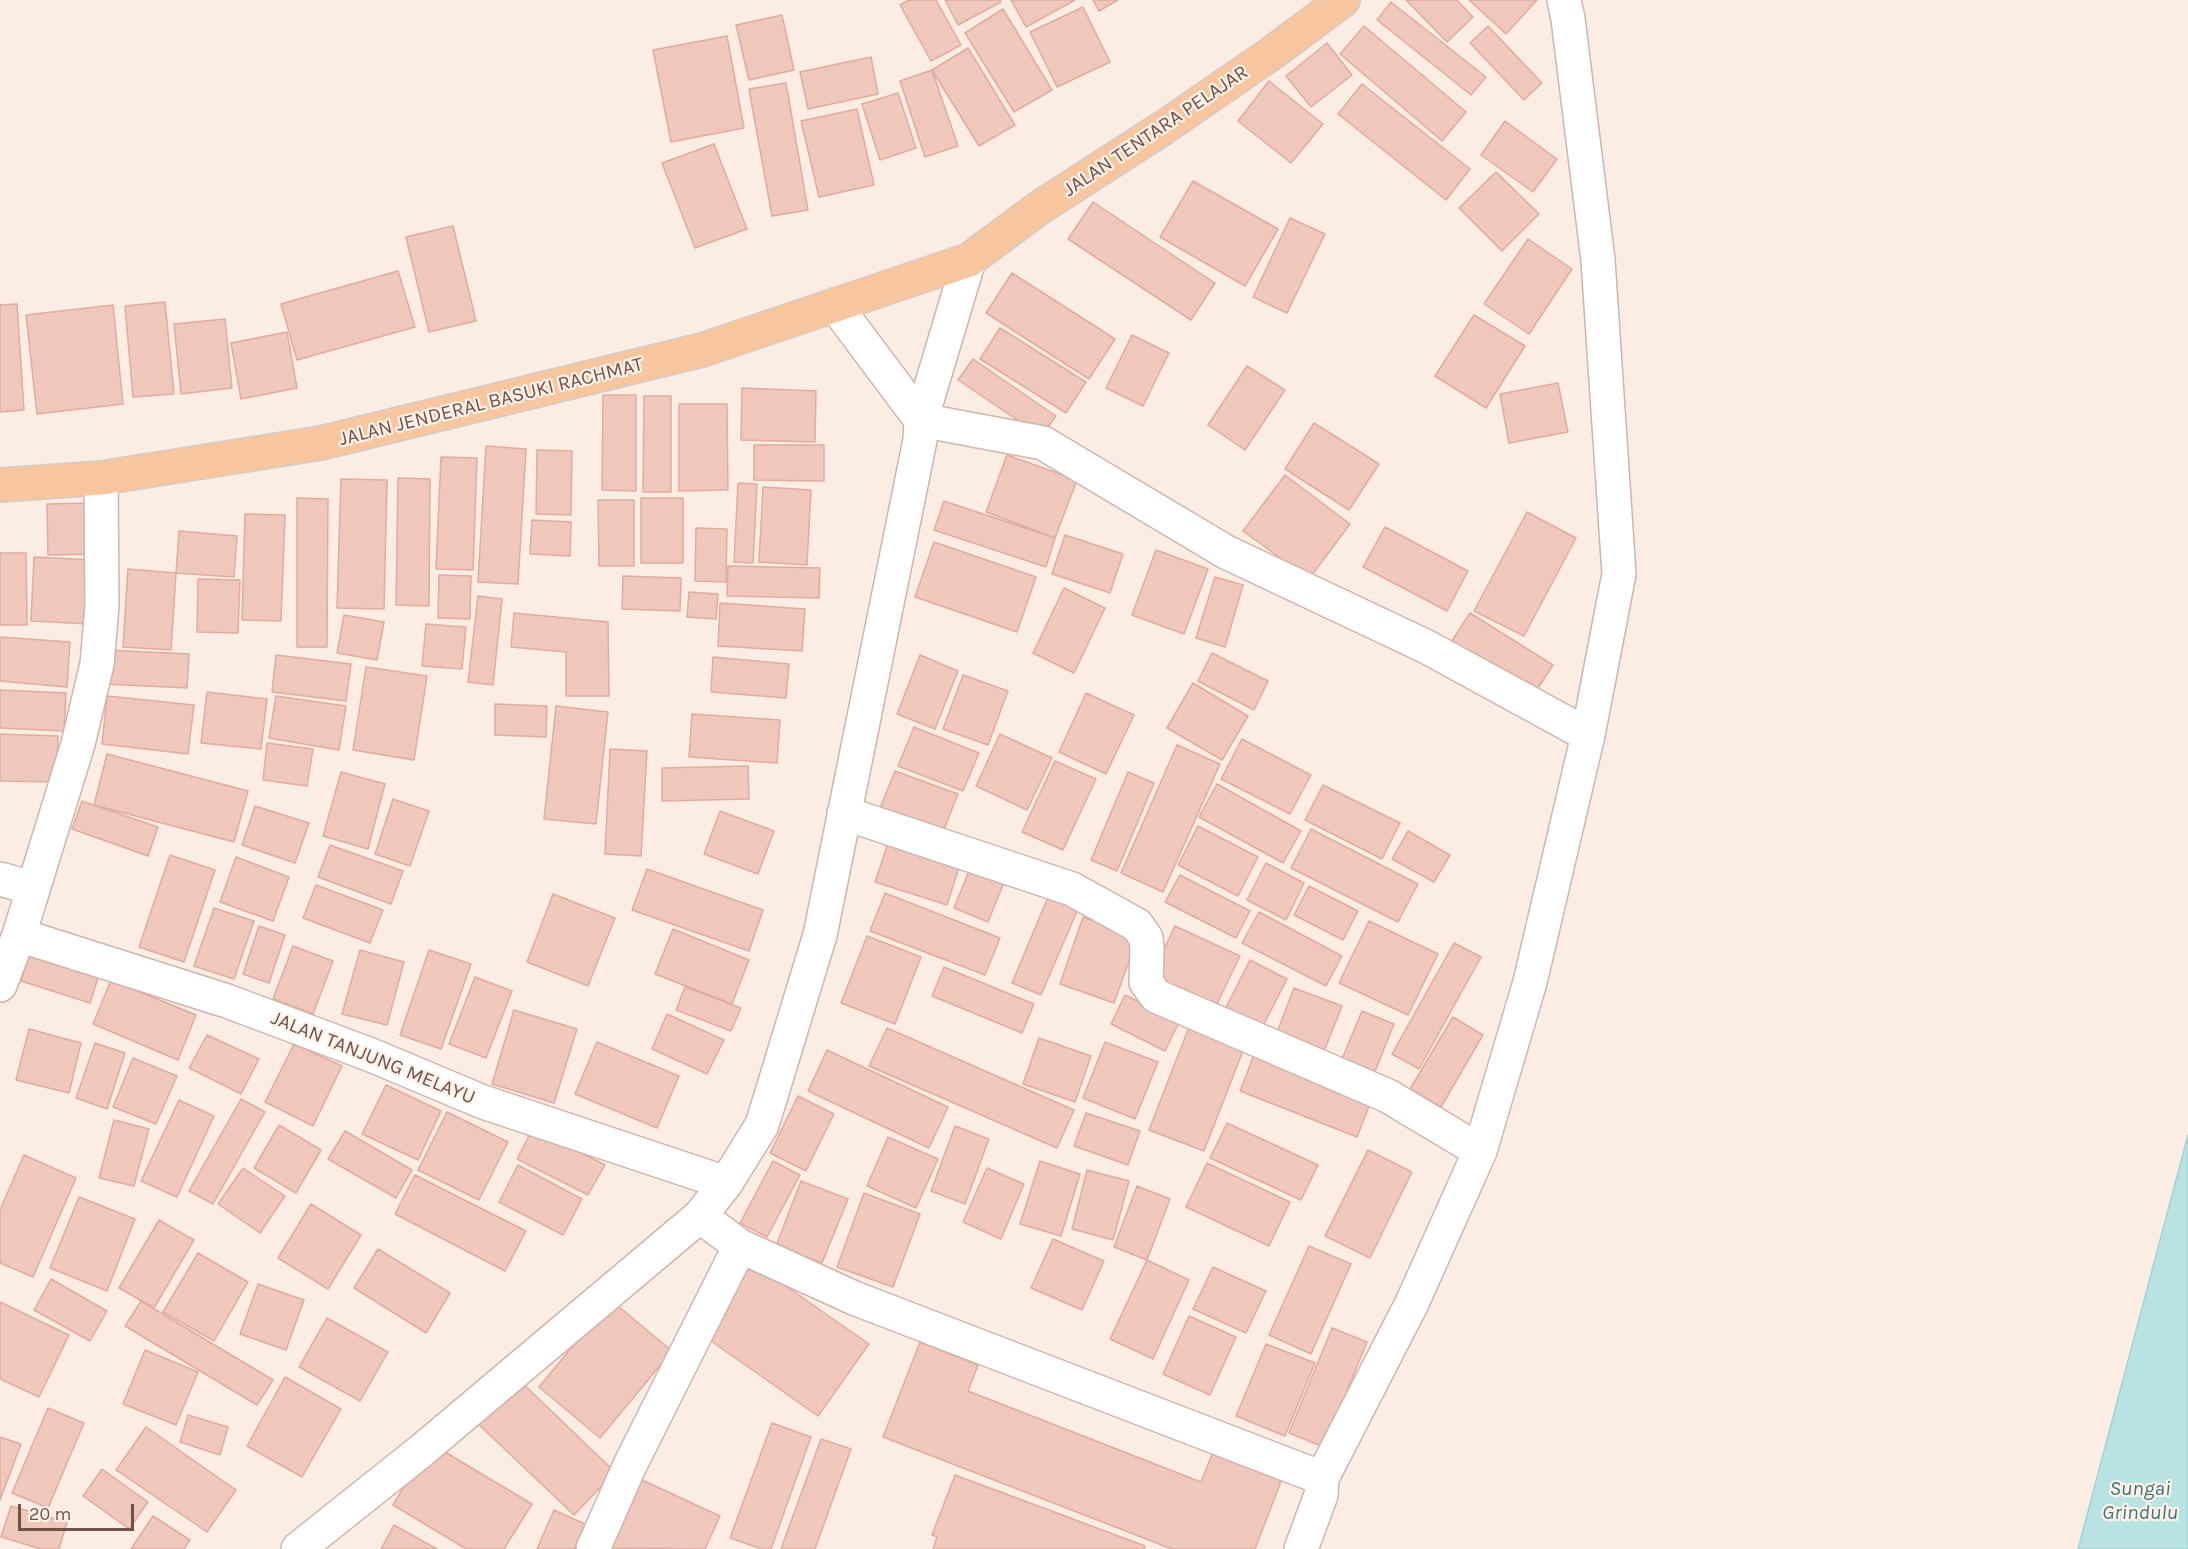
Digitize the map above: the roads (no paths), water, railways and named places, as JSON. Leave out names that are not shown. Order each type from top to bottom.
[{"type":"main road","name":"JALAN TENTARA PELAJAR","points":[[969,260],[1039,208],[1263,60],[1343,0]]},
{"type":"main road","name":"JALAN JENDERAL BASUKI RACHMAT","points":[[0,485],[100,478],[321,443],[702,350],[969,260]]},
{"type":"street","points":[[1301,1549],[1321,1495],[1322,1478],[1412,1303],[1480,1150],[1530,982],[1588,735],[1619,574],[1598,260],[1564,0]]},
{"type":"street","points":[[298,1549],[420,1451],[700,1216],[726,1183],[762,1125],[820,934],[920,440],[921,420],[969,260]]},
{"type":"street","points":[[835,305],[921,420],[1043,443],[1226,552],[1427,647],[1588,735]]},
{"type":"street","points":[[0,982],[19,934],[78,744],[97,664],[102,606],[100,478]]},
{"type":"street","points":[[844,813],[1072,889],[1137,925],[1146,938],[1148,949],[1146,982],[1156,996],[1388,1096],[1480,1150]]},
{"type":"street","points":[[0,879],[33,888]]},
{"type":"street","name":"JALAN TANJUNG MELAYU","points":[[19,934],[227,1001],[371,1055],[483,1102],[726,1183]]},
{"type":"street","points":[[700,1216],[740,1246],[854,1298],[1322,1478]]},
{"type":"street","points":[[593,1549],[630,1465],[740,1246]]},
{"type":"water","name":"Sungai Grindulu","points":[[2188,1135],[2188,1549],[2078,1549]]}]
